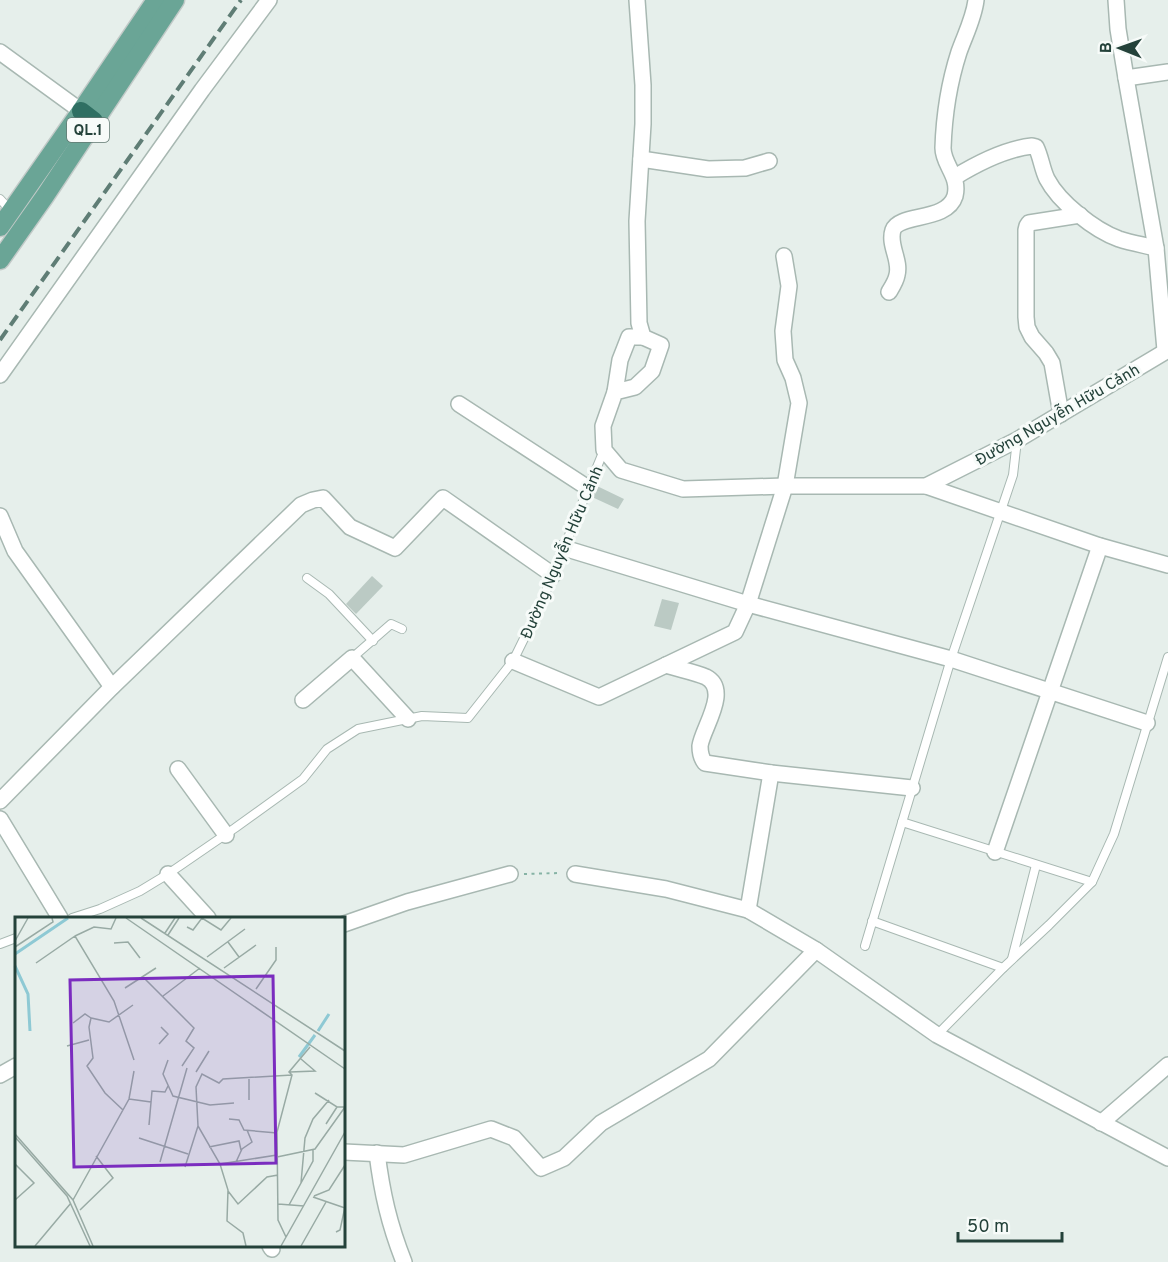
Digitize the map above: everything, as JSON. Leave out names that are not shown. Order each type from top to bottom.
[{"type":"main road","name":"QL.1","points":[[0,260],[156,0]]},
{"type":"main road","name":"QL.1","points":[[0,227],[5,205],[88,116],[175,0]]},
{"type":"street","points":[[0,375],[202,90],[269,0]]},
{"type":"street","points":[[637,0],[643,85],[638,221],[639,323],[643,337]]},
{"type":"street","points":[[889,292],[897,275],[898,266],[892,242],[893,230],[908,220],[935,213],[951,204],[955,196],[955,177],[943,154],[949,89],[976,0]]},
{"type":"street","points":[[1116,0],[1118,29],[1156,248],[1167,350]]},
{"type":"street","points":[[0,52],[88,116]]},
{"type":"street","points":[[1126,78],[1168,72]]},
{"type":"street","points":[[955,177],[1003,153],[1036,147],[1047,178],[1058,196],[1080,215],[1119,239],[1156,248]]},
{"type":"street","points":[[640,159],[708,169],[745,168],[769,161]]},
{"type":"street","points":[[1061,414],[1052,363],[1027,327],[1026,230],[1027,226],[1033,222],[1080,215]]},
{"type":"street","points":[[513,661],[599,697],[735,632],[748,604],[784,486],[799,403],[793,378],[785,360],[783,331],[789,286],[784,256]]},
{"type":"street","points":[[604,450],[603,426],[615,392],[620,360],[630,338],[643,337],[662,345],[652,371],[635,387],[615,392]]},
{"type":"street","name":"Đường Nguyễn Hữu Cảnh","points":[[604,450],[621,470],[683,489],[926,486],[1017,440],[1167,350]]},
{"type":"street","points":[[459,404],[588,488]]},
{"type":"street","points":[[926,486],[1101,546],[1168,565]]},
{"type":"street","points":[[0,801],[112,687],[301,505],[313,500],[323,498],[350,527],[395,548],[443,498],[553,575]]},
{"type":"street","points":[[0,516],[15,551],[112,687]]},
{"type":"street","points":[[995,852],[1101,546]]},
{"type":"street","points":[[564,548],[748,604],[951,659],[1147,723]]},
{"type":"street","points":[[303,700],[352,658],[408,719]]},
{"type":"street","points":[[666,666],[708,678],[714,685],[716,700],[700,744],[701,757],[705,763],[771,773],[912,788]]},
{"type":"street","points":[[178,769],[226,835]]},
{"type":"street","points":[[748,910],[771,773]]},
{"type":"street","points":[[0,819],[59,917]]},
{"type":"street","points":[[168,874],[207,917]]},
{"type":"street","points":[[345,924],[407,902],[510,874]]},
{"type":"street","points":[[575,874],[666,890],[748,910],[816,950],[937,1035],[1168,1158]]},
{"type":"street","points":[[345,1152],[404,1155],[491,1129],[514,1138],[541,1168],[564,1158],[602,1123],[709,1059],[816,950]]},
{"type":"street","points":[[1101,1123],[1168,1065]]},
{"type":"street","points":[[0,1075],[15,1066]]},
{"type":"street","points":[[377,1153],[385,1207],[404,1262]]},
{"type":"lane","points":[[865,946],[951,659],[1001,512],[1012,475],[1017,440]]},
{"type":"lane","name":"Đường Nguyễn Hữu Cảnh","points":[[75,917],[100,909],[168,874],[303,779],[327,749],[358,729],[422,716],[468,718],[513,661],[540,606],[604,450]]},
{"type":"lane","points":[[307,578],[329,594],[373,641]]},
{"type":"lane","points":[[352,658],[392,624],[402,629]]},
{"type":"lane","points":[[937,1035],[1092,882],[1114,834],[1168,657]]},
{"type":"lane","points":[[902,822],[1092,882]]},
{"type":"lane","points":[[1012,959],[1036,865]]},
{"type":"lane","points":[[872,921],[1003,968]]},
{"type":"lane","points":[[0,944],[15,938]]},
{"type":"path","points":[[510,874],[544,872],[575,874]]},
{"type":"building","points":[[597,486],[624,499],[618,509],[592,497],[596,493]]},
{"type":"building","points":[[372,576],[383,586],[356,614],[346,604]]},
{"type":"building","points":[[662,599],[679,603],[671,630],[654,626]]},
{"type":"railway","points":[[0,340],[241,0]]}]
